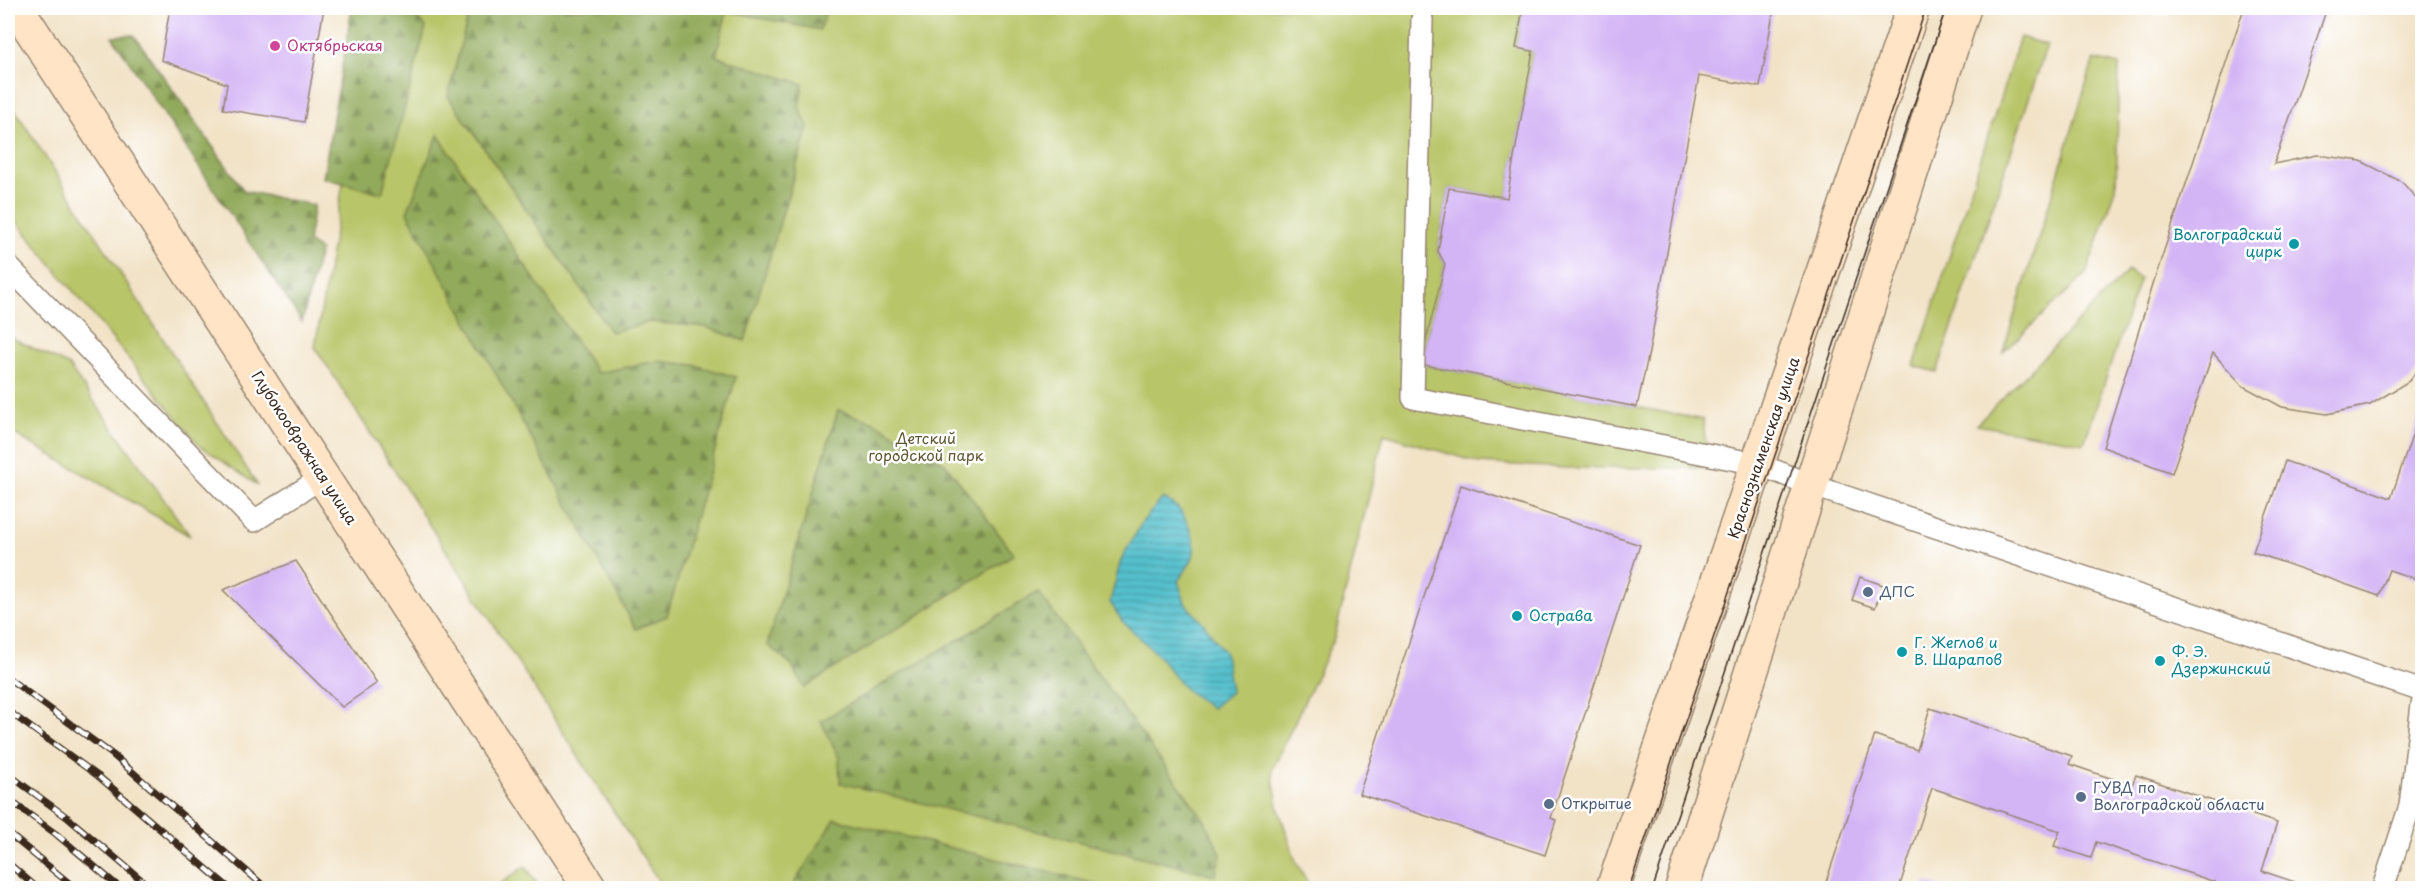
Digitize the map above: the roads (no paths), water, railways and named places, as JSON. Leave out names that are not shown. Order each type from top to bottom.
[{"type":"main road","name":"Глубокоовражная улица","points":[[17,8],[590,888]]},
{"type":"main road","name":"Краснознаменская улица","points":[[1613,888],[1914,8]]},
{"type":"main road","points":[[1682,888],[1964,8]]},
{"type":"lane","points":[[1422,19],[1413,398],[1758,464],[1811,485],[2422,691]]},
{"type":"lane","points":[[8,266],[254,521],[323,477]]},
{"type":"lane","points":[[2383,888],[2410,806],[2422,704]]},
{"type":"water","points":[[1163,498],[1180,510],[1193,537],[1193,557],[1178,581],[1186,605],[1203,623],[1225,653],[1231,692],[1212,708],[1185,689],[1157,654],[1123,622],[1110,602],[1121,560],[1143,521]]},
{"type":"tram line","points":[[1629,888],[1926,8]]},
{"type":"tram line","points":[[1653,888],[1946,8]]},
{"type":"railway","points":[[8,678],[113,755],[266,888]]},
{"type":"railway","points":[[8,711],[98,776],[229,888]]},
{"type":"railway","points":[[8,774],[68,818],[151,888]]},
{"type":"railway","points":[[8,799],[56,834],[120,888]]},
{"type":"railway","points":[[8,833],[75,888]]},
{"type":"railway","points":[[8,863],[37,888]]},
{"type":"place","name":"Октябрьская","points":[[275,46]]},
{"type":"place","name":"Волгоградский цирк","points":[[2294,244]]},
{"type":"place","name":"ДПС","points":[[1868,592]]},
{"type":"place","name":"Острава","points":[[1517,616]]},
{"type":"place","name":"Г. Жеглов и В. Шарапов","points":[[1902,652]]},
{"type":"place","name":"Ф. Э. Дзержинский","points":[[2160,661]]},
{"type":"place","name":"ГУВД по Волгоградской области","points":[[2081,797]]},
{"type":"place","name":"Открытие","points":[[1549,804]]},
{"type":"park label","name":"Детский городской парк","points":[[926,448]]}]
